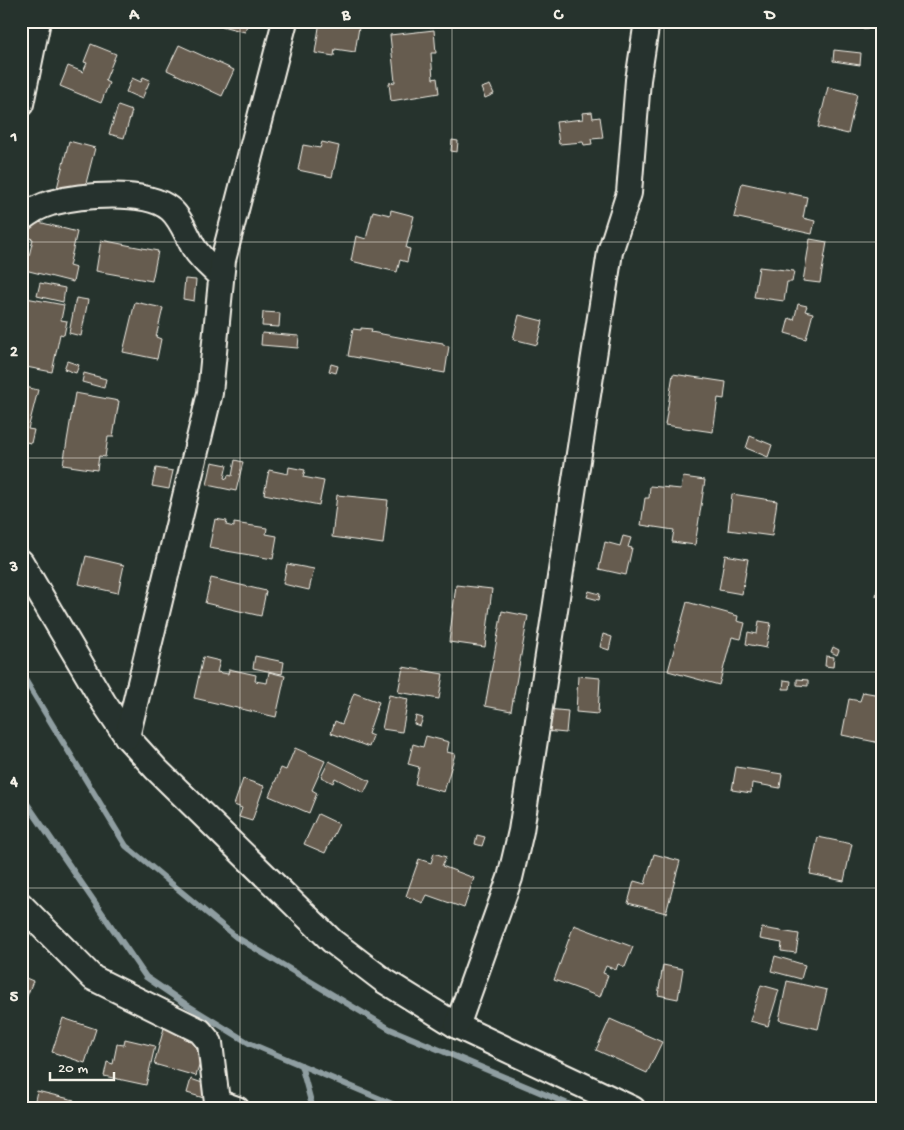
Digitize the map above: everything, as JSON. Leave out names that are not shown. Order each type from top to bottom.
[{"type":"street","points":[[21,104],[38,21]]},
{"type":"street","points":[[127,737],[210,394],[218,326],[220,276],[252,142],[285,21]]},
{"type":"street","points":[[457,1026],[510,878],[521,831],[610,252],[629,193],[638,80],[647,21]]},
{"type":"street","points":[[21,219],[33,210],[51,203],[75,199],[106,196],[157,202],[172,211],[195,250],[220,276]]},
{"type":"street","points":[[21,562],[104,703],[127,737],[156,769],[332,941],[383,980],[457,1026],[633,1109]]},
{"type":"street","points":[[21,904],[93,978],[200,1031],[210,1043],[217,1102],[236,1109]]},
{"type":"building","points":[[219,21],[248,21],[245,32],[218,25]]},
{"type":"building","points":[[320,21],[360,21],[355,52],[335,49],[334,56],[315,53]]},
{"type":"building","points":[[838,21],[869,21],[868,29],[838,26]]},
{"type":"building","points":[[434,30],[436,53],[431,53],[433,79],[437,78],[439,93],[391,101],[389,83],[395,82],[390,35]]},
{"type":"building","points":[[91,44],[116,54],[105,81],[109,83],[101,103],[60,86],[68,66],[83,72],[87,63],[84,62]]},
{"type":"building","points":[[179,45],[234,70],[222,96],[167,70]]},
{"type":"building","points":[[834,50],[861,53],[860,65],[833,61]]},
{"type":"building","points":[[143,77],[150,80],[142,99],[126,92],[132,78],[141,82]]},
{"type":"building","points":[[490,85],[494,94],[485,98],[481,88]]},
{"type":"building","points":[[828,87],[857,94],[848,134],[818,127]]},
{"type":"building","points":[[118,106],[132,111],[124,138],[109,134]]},
{"type":"building","points":[[592,112],[593,118],[600,117],[603,138],[591,139],[592,144],[584,145],[583,142],[559,144],[556,122],[583,119],[582,113]]},
{"type":"building","points":[[452,140],[458,141],[457,152],[451,151]]},
{"type":"building","points":[[69,141],[95,148],[83,195],[57,188]]},
{"type":"building","points":[[322,142],[339,146],[332,177],[298,170],[303,145],[320,148]]},
{"type":"building","points":[[742,183],[807,197],[803,218],[815,221],[812,234],[734,217]]},
{"type":"building","points":[[391,210],[414,216],[406,248],[410,249],[407,262],[400,260],[397,272],[351,261],[356,236],[366,239],[373,211],[390,215]]},
{"type":"building","points":[[31,220],[77,232],[69,266],[76,268],[73,282],[21,269],[23,254],[29,256],[33,239],[26,237]]},
{"type":"building","points":[[810,239],[827,242],[820,283],[803,281]]},
{"type":"building","points":[[101,240],[158,251],[152,281],[96,271]]},
{"type":"building","points":[[759,267],[794,271],[792,282],[787,282],[784,301],[754,297]]},
{"type":"building","points":[[185,279],[196,280],[194,301],[183,299]]},
{"type":"building","points":[[40,283],[65,288],[63,302],[37,296]]},
{"type":"building","points":[[26,298],[64,305],[61,320],[67,321],[64,335],[60,334],[52,372],[21,366],[21,312]]},
{"type":"building","points":[[76,298],[88,300],[81,336],[69,333]]},
{"type":"building","points":[[135,302],[163,308],[156,337],[161,339],[157,359],[123,352]]},
{"type":"building","points":[[798,304],[807,306],[805,311],[813,313],[806,339],[785,333],[789,318],[794,320]]},
{"type":"building","points":[[263,312],[280,313],[279,327],[262,326]]},
{"type":"building","points":[[519,315],[543,321],[537,345],[513,339]]},
{"type":"building","points":[[361,328],[372,329],[371,332],[431,343],[431,341],[443,343],[443,345],[449,346],[445,373],[348,356],[353,329],[361,330]]},
{"type":"building","points":[[262,333],[299,336],[298,348],[261,345]]},
{"type":"building","points":[[67,361],[79,365],[76,373],[64,369]]},
{"type":"building","points":[[331,364],[338,366],[336,373],[329,371]]},
{"type":"building","points":[[84,373],[106,379],[104,388],[82,382]]},
{"type":"building","points":[[673,374],[726,382],[724,399],[718,398],[713,432],[665,425]]},
{"type":"building","points":[[21,386],[38,390],[28,429],[34,430],[31,443],[21,441]]},
{"type":"building","points":[[75,393],[119,401],[113,437],[108,437],[105,457],[99,456],[97,470],[63,465]]},
{"type":"building","points":[[750,436],[772,445],[768,457],[746,448]]},
{"type":"building","points":[[235,460],[243,462],[236,491],[207,485],[212,462],[227,465],[224,478],[227,479],[228,475],[232,476]]},
{"type":"building","points":[[289,467],[305,470],[303,477],[324,481],[319,505],[264,494],[269,470],[288,474]]},
{"type":"building","points":[[156,468],[173,471],[169,489],[152,486]]},
{"type":"building","points":[[683,477],[705,480],[695,545],[672,542],[674,530],[641,525],[645,498],[649,498],[650,486],[681,489]]},
{"type":"building","points":[[732,494],[777,501],[772,536],[728,530]]},
{"type":"building","points":[[337,495],[388,500],[383,544],[332,537]]},
{"type":"building","points":[[215,519],[227,521],[226,525],[234,527],[234,523],[267,528],[266,534],[277,536],[273,559],[209,548]]},
{"type":"building","points":[[623,536],[631,538],[628,547],[632,548],[626,575],[599,569],[605,542],[620,546]]},
{"type":"building","points":[[725,555],[748,559],[742,594],[719,590]]},
{"type":"building","points":[[86,556],[124,565],[118,593],[79,584]]},
{"type":"building","points":[[883,559],[883,598],[876,596]]},
{"type":"building","points":[[287,564],[314,569],[309,590],[283,584]]},
{"type":"building","points":[[211,578],[266,591],[261,616],[205,603]]},
{"type":"building","points":[[456,585],[492,589],[485,647],[449,642]]},
{"type":"building","points":[[589,591],[600,594],[599,600],[587,597]]},
{"type":"building","points":[[687,602],[738,616],[737,621],[745,623],[741,639],[732,637],[719,685],[668,671]]},
{"type":"building","points":[[502,611],[528,616],[511,711],[485,706]]},
{"type":"building","points":[[759,621],[771,623],[766,648],[746,644],[748,632],[757,634]]},
{"type":"building","points":[[603,634],[612,637],[609,650],[600,647]]},
{"type":"building","points":[[833,647],[839,650],[837,655],[831,652]]},
{"type":"building","points":[[255,656],[284,662],[282,674],[253,668]]},
{"type":"building","points":[[826,656],[834,657],[833,667],[825,666]]},
{"type":"building","points":[[203,657],[220,661],[217,672],[228,674],[229,669],[256,675],[255,681],[267,683],[269,672],[285,676],[276,717],[194,698]]},
{"type":"building","points":[[403,667],[443,674],[439,699],[398,692]]},
{"type":"building","points":[[578,676],[600,678],[598,714],[576,712]]},
{"type":"building","points":[[797,679],[808,680],[808,686],[797,685]]},
{"type":"building","points":[[784,680],[791,681],[790,689],[783,689]]},
{"type":"building","points":[[863,692],[880,695],[878,706],[883,707],[883,730],[880,743],[842,735],[849,699],[860,701]]},
{"type":"building","points":[[354,693],[379,702],[368,734],[373,736],[369,747],[331,733],[335,721],[342,724]]},
{"type":"building","points":[[389,695],[408,699],[402,732],[382,729]]},
{"type":"building","points":[[547,709],[568,711],[566,733],[545,731]]},
{"type":"building","points":[[416,716],[423,718],[420,726],[414,724]]},
{"type":"building","points":[[426,736],[449,742],[447,752],[455,754],[444,792],[415,784],[419,767],[408,764],[413,744],[423,747]]},
{"type":"building","points":[[295,748],[325,761],[312,790],[317,793],[309,813],[269,796],[281,768],[286,770]]},
{"type":"building","points":[[329,761],[370,781],[364,793],[335,778],[333,783],[321,777]]},
{"type":"building","points":[[736,767],[782,774],[780,788],[752,783],[751,793],[732,790]]},
{"type":"building","points":[[243,779],[264,786],[252,821],[239,817],[242,808],[234,805]]},
{"type":"building","points":[[318,814],[339,824],[325,853],[304,844]]},
{"type":"building","points":[[477,835],[485,837],[482,846],[475,844]]},
{"type":"building","points":[[818,837],[852,844],[844,881],[810,874]]},
{"type":"building","points":[[434,853],[446,857],[442,866],[474,878],[464,908],[427,895],[423,903],[406,896],[419,859],[431,863]]},
{"type":"building","points":[[654,854],[680,861],[666,913],[628,903],[634,881],[645,884]]},
{"type":"building","points":[[574,925],[633,947],[625,967],[618,964],[616,970],[606,966],[603,973],[608,975],[600,997],[554,980]]},
{"type":"building","points":[[762,928],[799,934],[796,953],[781,951],[782,943],[760,939]]},
{"type":"building","points":[[775,956],[805,965],[801,979],[771,971]]},
{"type":"building","points":[[663,965],[683,969],[678,999],[658,995]]},
{"type":"building","points":[[21,976],[33,981],[21,1011]]},
{"type":"building","points":[[787,981],[827,990],[818,1029],[779,1020]]},
{"type":"building","points":[[761,985],[779,990],[768,1026],[750,1021]]},
{"type":"building","points":[[63,1018],[96,1029],[85,1063],[52,1052]]},
{"type":"building","points":[[610,1019],[662,1042],[647,1073],[596,1050]]},
{"type":"building","points":[[164,1028],[207,1040],[196,1076],[154,1064]]},
{"type":"building","points":[[125,1039],[155,1046],[146,1085],[104,1076],[107,1062],[113,1064],[117,1044],[124,1045]]},
{"type":"building","points":[[191,1079],[211,1086],[207,1099],[187,1093]]},
{"type":"building","points":[[37,1091],[74,1100],[72,1109],[33,1109]]},
{"type":"waterway","points":[[21,673],[126,846],[236,937],[390,1029],[580,1109]]},
{"type":"waterway","points":[[21,795],[146,977],[249,1043],[404,1109]]},
{"type":"waterway","points":[[301,1065],[313,1109]]}]
